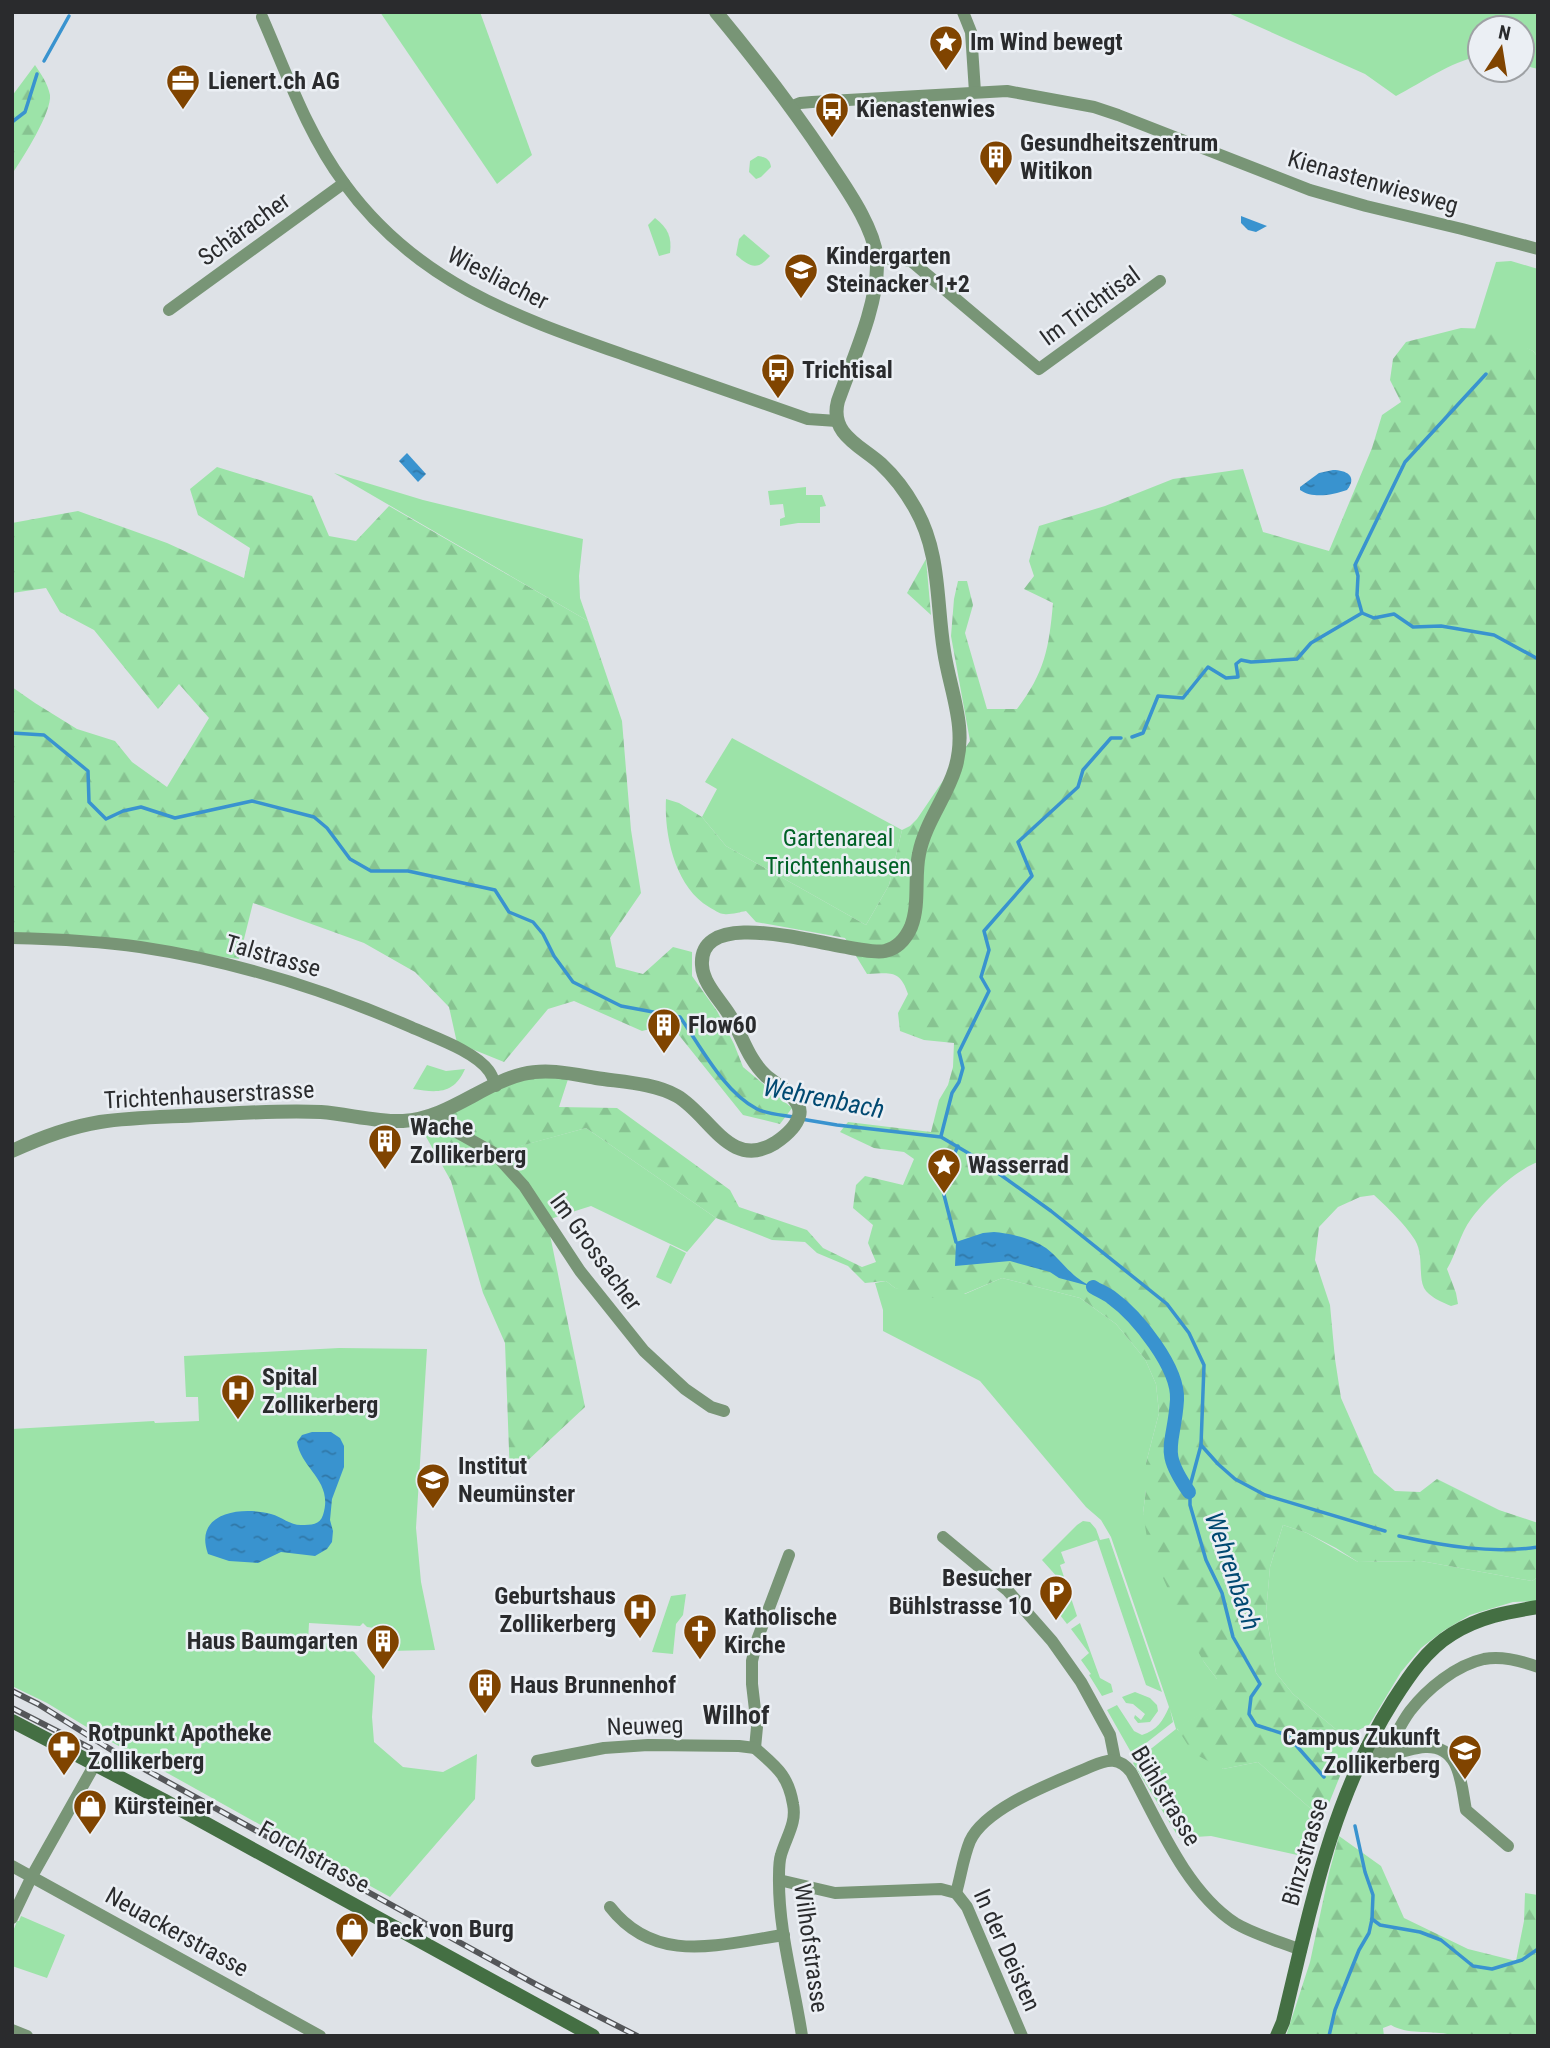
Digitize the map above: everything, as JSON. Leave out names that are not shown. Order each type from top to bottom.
[{"type":"main road","name":"Binzstrasse","points":[[1277,2036],[1283,2022],[1334,1824],[1406,1681],[1435,1647],[1460,1629],[1488,1617],[1538,1607]]},
{"type":"main road","name":"Forchstrasse","points":[[12,1721],[593,2036]]},
{"type":"street","points":[[716,12],[755,58],[848,190],[874,241],[878,260],[876,292],[838,401],[835,411],[837,421]]},
{"type":"street","points":[[963,12],[971,32],[975,92]]},
{"type":"street","name":"Wiesliacher","points":[[262,18],[303,114],[344,183],[377,222],[415,257],[451,282],[488,302],[566,334],[808,419],[837,421]]},
{"type":"street","name":"Kienastenwiesweg","points":[[790,107],[800,103],[1007,91],[1094,107],[1331,197],[1538,249]]},
{"type":"street","name":"Schäracher","points":[[169,310],[344,183]]},
{"type":"street","name":"Im Trichtisal","points":[[878,260],[893,258],[911,261],[1039,369],[1160,281]]},
{"type":"street","name":"Trichtenhauserstrasse","points":[[12,1151],[70,1129],[97,1122],[127,1119],[285,1111],[403,1121],[439,1112],[525,1073],[558,1072],[665,1090],[681,1098],[724,1140],[743,1150],[753,1151],[779,1140],[796,1121],[800,1107],[764,1073],[748,1053],[735,1023],[704,976],[703,956],[714,941],[731,934],[770,933],[864,952],[893,949],[903,941],[914,916],[919,851],[926,830],[956,768],[961,740],[959,718],[944,652],[937,572],[926,530],[914,505],[899,484],[879,462],[850,440],[837,421]]},
{"type":"street","name":"Talstrasse","points":[[12,938],[69,940],[174,953],[237,966],[319,990],[365,1007],[476,1058],[490,1073],[496,1086]]},
{"type":"street","name":"Im Grossacher","points":[[439,1112],[453,1130],[494,1153],[524,1186],[580,1271],[644,1351],[685,1389],[711,1407],[724,1411]]},
{"type":"street","name":"Bühlstrasse","points":[[943,1537],[1007,1591],[1052,1641],[1081,1682],[1106,1727],[1115,1760],[1125,1764],[1131,1772],[1199,1890],[1217,1909],[1237,1924],[1301,1950]]},
{"type":"street","points":[[755,1748],[758,1727],[752,1661],[757,1640],[789,1555]]},
{"type":"street","points":[[1370,1750],[1388,1749],[1409,1712],[1429,1690],[1464,1666],[1485,1659],[1503,1658],[1538,1667]]},
{"type":"street","name":"Neuweg","points":[[537,1761],[604,1748],[661,1745],[755,1748]]},
{"type":"street","points":[[1370,1750],[1395,1754],[1426,1747],[1446,1752],[1453,1758],[1460,1773],[1466,1810],[1508,1846]]},
{"type":"street","name":"Wilhofstrasse","points":[[755,1748],[778,1767],[790,1790],[794,1805],[791,1832],[780,1857],[779,1880],[784,1935],[802,2036]]},
{"type":"street","name":"In der Deisten","points":[[1022,2036],[967,1907],[956,1893],[971,1840],[991,1816],[1009,1804],[1104,1760],[1115,1760]]},
{"type":"street","points":[[12,1918],[32,1875],[95,1764]]},
{"type":"street","name":"Neuackerstrasse","points":[[12,1866],[320,2036]]},
{"type":"street","points":[[779,1880],[835,1892],[941,1889],[956,1893]]},
{"type":"street","points":[[610,1906],[630,1928],[651,1940],[675,1946],[698,1947],[784,1935]]},
{"type":"street","points":[[12,2030],[27,2036]]},
{"type":"green space","points":[[380,12],[480,12],[532,155],[497,184]]},
{"type":"green space","points":[[1226,12],[1538,12],[1538,69],[1536,14],[1466,14],[1466,60],[1396,96],[1365,74]]},
{"type":"green space","points":[[35,65],[48,87],[49,103],[36,135],[12,174],[12,96]]},
{"type":"green space","points":[[758,156],[767,159],[771,167],[756,179],[749,172],[750,161]]},
{"type":"green space","points":[[655,218],[666,229],[670,242],[670,253],[659,256],[648,225]]},
{"type":"green space","points":[[744,234],[770,256],[761,264],[749,265],[736,255],[739,239]]},
{"type":"green space","points":[[1511,261],[1538,269],[1538,357],[1533,351],[1475,329],[1496,262]]},
{"type":"green space","points":[[1461,328],[1490,329],[1533,351],[1538,357],[1538,1162],[1501,1186],[1467,1225],[1447,1269],[1458,1304],[1451,1306],[1426,1291],[1422,1283],[1415,1240],[1374,1195],[1360,1197],[1338,1207],[1319,1227],[1315,1260],[1330,1305],[1341,1398],[1374,1473],[1395,1491],[1420,1492],[1437,1479],[1499,1510],[1538,1523],[1538,1577],[1532,1581],[1421,1561],[1358,1562],[1307,1533],[1283,1525],[1270,1567],[1266,1613],[1276,1673],[1293,1694],[1338,1731],[1348,1735],[1353,1748],[1325,1813],[1311,1809],[1258,1762],[1223,1769],[1193,1753],[1177,1728],[1216,1704],[1217,1679],[1187,1632],[1148,1544],[1143,1513],[1146,1463],[1159,1413],[1156,1384],[1145,1359],[1116,1324],[1080,1298],[1002,1278],[964,1294],[930,1298],[895,1288],[886,1281],[865,1283],[848,1266],[817,1253],[805,1242],[772,1240],[716,1218],[586,1128],[495,1153],[547,1220],[585,1407],[510,1477],[505,1343],[483,1293],[451,1181],[416,1119],[513,1077],[570,1073],[559,1107],[617,1108],[730,1190],[739,1207],[807,1230],[823,1248],[862,1267],[876,1262],[868,1243],[873,1225],[853,1208],[856,1185],[865,1176],[903,1185],[914,1159],[904,1152],[874,1148],[840,1132],[848,1122],[931,1132],[939,1100],[948,1085],[953,1067],[954,1043],[924,1040],[900,1031],[898,1013],[908,994],[905,986],[898,976],[893,974],[867,974],[845,938],[756,922],[746,911],[722,914],[697,898],[680,874],[674,859],[667,828],[666,799],[679,803],[702,817],[726,846],[866,925],[889,885],[902,830],[917,819],[970,741],[951,636],[958,581],[967,581],[973,605],[965,633],[987,709],[1017,709],[1040,671],[1047,647],[1053,603],[1024,589],[1034,576],[1029,561],[1039,526],[1105,506],[1173,479],[1243,469],[1263,532],[1329,551],[1372,448],[1382,415],[1401,402],[1390,380],[1393,359],[1406,342]]},
{"type":"green space","points":[[217,467],[312,496],[329,536],[356,541],[389,506],[588,621],[622,721],[631,830],[641,893],[610,938],[616,967],[643,974],[673,947],[692,952],[692,976],[717,1011],[743,1067],[792,1108],[780,1124],[743,1115],[670,1024],[642,1031],[574,1001],[548,1009],[504,1062],[457,1043],[449,1007],[415,972],[364,943],[253,903],[239,959],[138,947],[12,938],[12,687],[77,729],[115,741],[132,762],[167,787],[209,718],[179,684],[158,709],[94,630],[60,612],[46,588],[12,593],[12,523],[78,511],[167,543],[244,578],[250,548],[198,515],[190,489]]},
{"type":"green space","points":[[334,473],[423,500],[583,539],[579,576],[580,598],[588,621]]},
{"type":"green space","points":[[806,487],[806,495],[822,495],[826,506],[820,507],[820,523],[780,526],[780,519],[785,517],[783,504],[770,505],[768,491]]},
{"type":"green space","points":[[926,559],[931,615],[907,593]]},
{"type":"green space","name":"Gartenareal Trichtenhausen","points":[[732,738],[902,830],[889,885],[866,925],[726,846],[702,817],[717,789],[705,782]]},
{"type":"green space","points":[[427,1065],[446,1071],[465,1069],[456,1083],[444,1090],[413,1089]]},
{"type":"green space","points":[[586,1128],[716,1218],[687,1252],[591,1206],[547,1220],[494,1153]]},
{"type":"green space","points":[[670,1245],[686,1253],[671,1284],[656,1277]]},
{"type":"green space","points":[[1002,1278],[1080,1298],[1116,1324],[1145,1359],[1156,1384],[1159,1413],[1146,1463],[1143,1513],[1204,1662],[1217,1679],[1217,1704],[1177,1729],[1223,1769],[1258,1762],[1311,1809],[1325,1813],[1311,1858],[1211,1836],[1179,1838],[1133,1763],[1176,1729],[1170,1709],[1173,1722],[1132,1754],[1107,1710],[1117,1705],[1134,1731],[1142,1735],[1159,1724],[1169,1707],[1111,1537],[1101,1520],[1086,1507],[980,1381],[883,1331],[883,1310],[875,1283],[886,1281],[895,1288],[965,1294]]},
{"type":"green space","points":[[339,1348],[427,1349],[416,1528],[421,1582],[435,1650],[388,1651],[374,1635],[374,1628],[363,1623],[360,1626],[309,1623],[308,1642],[348,1645],[375,1676],[372,1717],[374,1742],[403,1767],[443,1772],[477,1754],[475,1799],[390,1897],[108,1740],[47,1703],[12,1686],[12,1429],[199,1421],[198,1397],[186,1397],[184,1356]]},
{"type":"green space","points":[[1083,1521],[1090,1522],[1100,1540],[1109,1538],[1162,1692],[1146,1685],[1097,1540],[1061,1552],[1065,1563],[1060,1565],[1068,1589],[1042,1560]]},
{"type":"green space","points":[[1283,1525],[1307,1533],[1358,1562],[1421,1561],[1532,1581],[1538,1577],[1538,1601],[1513,1602],[1470,1615],[1443,1631],[1421,1648],[1401,1672],[1369,1725],[1348,1735],[1338,1731],[1293,1694],[1276,1673],[1266,1613],[1270,1567]]},
{"type":"green space","points":[[686,1594],[683,1615],[676,1624],[673,1654],[652,1652],[671,1596]]},
{"type":"green space","points":[[1071,1598],[1077,1616],[1067,1624],[1056,1610]]},
{"type":"green space","points":[[1080,1623],[1100,1678],[1111,1684],[1113,1692],[1102,1696],[1081,1660],[1089,1653],[1071,1629]]},
{"type":"green space","points":[[1135,1692],[1150,1698],[1157,1705],[1158,1711],[1150,1722],[1138,1723],[1135,1715],[1141,1720],[1145,1714],[1133,1704],[1126,1703],[1122,1697]]},
{"type":"green space","points":[[1339,1836],[1381,1866],[1404,1918],[1468,1949],[1516,1961],[1524,1921],[1525,1893],[1538,1895],[1538,2036],[1455,2036],[1406,2030],[1391,2025],[1383,2028],[1384,2036],[1286,2036],[1310,1962]]},
{"type":"green space","points":[[21,1916],[65,1935],[47,1978],[12,1966],[12,1934]]},
{"type":"water","points":[[1241,216],[1267,226],[1256,232],[1248,230],[1241,223]]},
{"type":"water","points":[[407,453],[426,474],[418,482],[399,461]]},
{"type":"water","points":[[1333,470],[1349,475],[1351,481],[1347,490],[1317,495],[1300,490],[1300,487],[1319,473]]},
{"type":"water","points":[[994,1232],[1021,1237],[1041,1245],[1078,1279],[1093,1287],[1010,1261],[955,1266],[956,1242]]},
{"type":"water","points":[[331,1432],[340,1438],[344,1446],[344,1467],[332,1499],[332,1542],[327,1549],[315,1556],[281,1552],[258,1563],[229,1561],[208,1554],[205,1540],[207,1529],[223,1515],[247,1511],[271,1514],[297,1525],[320,1521],[325,1503],[324,1493],[304,1460],[297,1442],[302,1435]]},
{"type":"waterway","points":[[44,61],[69,16]]},
{"type":"waterway","points":[[12,122],[25,112],[37,74]]},
{"type":"waterway","points":[[1362,613],[1357,595],[1358,576],[1355,565],[1405,462],[1486,374]]},
{"type":"waterway","points":[[1132,737],[1143,733],[1158,696],[1183,698],[1208,667],[1226,678],[1238,677],[1236,664],[1241,660],[1251,662],[1297,659],[1311,643],[1362,613],[1374,618],[1394,614],[1413,627],[1441,626],[1494,635],[1538,659]]},
{"type":"waterway","name":"Wehrenbach","points":[[12,733],[44,735],[88,771],[89,802],[106,819],[141,807],[175,818],[252,801],[314,817],[327,828],[350,859],[371,871],[408,871],[495,890],[509,912],[533,922],[573,982],[621,1006],[680,1017],[714,1068],[734,1092],[761,1111],[794,1117]]},
{"type":"waterway","points":[[941,1136],[952,1093],[963,1068],[959,1052],[989,991],[981,977],[989,950],[984,931],[1032,876],[1018,842],[1078,787],[1083,770],[1111,738],[1121,738]]},
{"type":"waterway","name":"Wehrenbach","points":[[801,1119],[941,1137],[980,1160],[1051,1211],[1167,1304],[1189,1333],[1204,1365],[1201,1445],[1190,1486],[1190,1505],[1206,1560],[1222,1593],[1233,1637],[1260,1684],[1251,1697],[1249,1714],[1256,1725],[1287,1735],[1324,1777]]},
{"type":"waterway","points":[[949,1165],[958,1146]]},
{"type":"waterway","points":[[944,1195],[956,1242]]},
{"type":"waterway","points":[[1093,1287],[1122,1306],[1164,1358],[1176,1387],[1177,1400],[1171,1456],[1189,1492]]},
{"type":"waterway","points":[[1201,1445],[1235,1479],[1265,1495],[1385,1531]]},
{"type":"waterway","points":[[1399,1536],[1468,1548],[1503,1550],[1538,1547]]},
{"type":"waterway","name":"Wehrenbach","points":[[1355,1826],[1373,1895],[1372,1919],[1380,1925],[1420,1932],[1441,1940],[1473,1966],[1492,1969],[1522,1960],[1538,1949]]},
{"type":"waterway","points":[[1329,2036],[1335,2010],[1359,1950],[1369,1933],[1372,1919]]},
{"type":"railway","points":[[12,1691],[38,1704],[126,1759],[537,1985],[637,2036]]},
{"type":"railway","points":[[12,1708],[90,1748]]},
{"type":"place","name":"Im Wind bewegt","points":[[946,72]]},
{"type":"place","name":"Lienert.ch AG","points":[[183,111]]},
{"type":"place","name":"Kienastenwies","points":[[832,139]]},
{"type":"place","name":"Gesundheitszentrum Witikon","points":[[996,187]]},
{"type":"place","name":"Kindergarten Steinacker 1+2","points":[[801,300]]},
{"type":"place","name":"Trichtisal","points":[[778,400]]},
{"type":"place","name":"Flow60","points":[[664,1055]]},
{"type":"place","name":"Wache Zollikerberg","points":[[385,1171]]},
{"type":"place","name":"Wasserrad","points":[[944,1195]]},
{"type":"place","name":"Spital Zollikerberg","points":[[238,1421]]},
{"type":"place","name":"Institut Neumünster","points":[[433,1510]]},
{"type":"place","name":"Besucher Bühlstrasse 10","points":[[1056,1622]]},
{"type":"place","name":"Geburtshaus Zollikerberg","points":[[640,1640]]},
{"type":"place","name":"Katholische Kirche","points":[[700,1661]]},
{"type":"place","name":"Haus Baumgarten","points":[[383,1671]]},
{"type":"place","name":"Haus Brunnenhof","points":[[485,1715]]},
{"type":"place","name":"Rotpunkt Apotheke Zollikerberg","points":[[64,1777]]},
{"type":"place","name":"Campus Zukunft Zollikerberg","points":[[1465,1781]]},
{"type":"place","name":"Kürsteiner","points":[[90,1836]]},
{"type":"place","name":"Beck von Burg","points":[[352,1959]]},
{"type":"district","name":"Wilhof","points":[[736,1715]]}]
